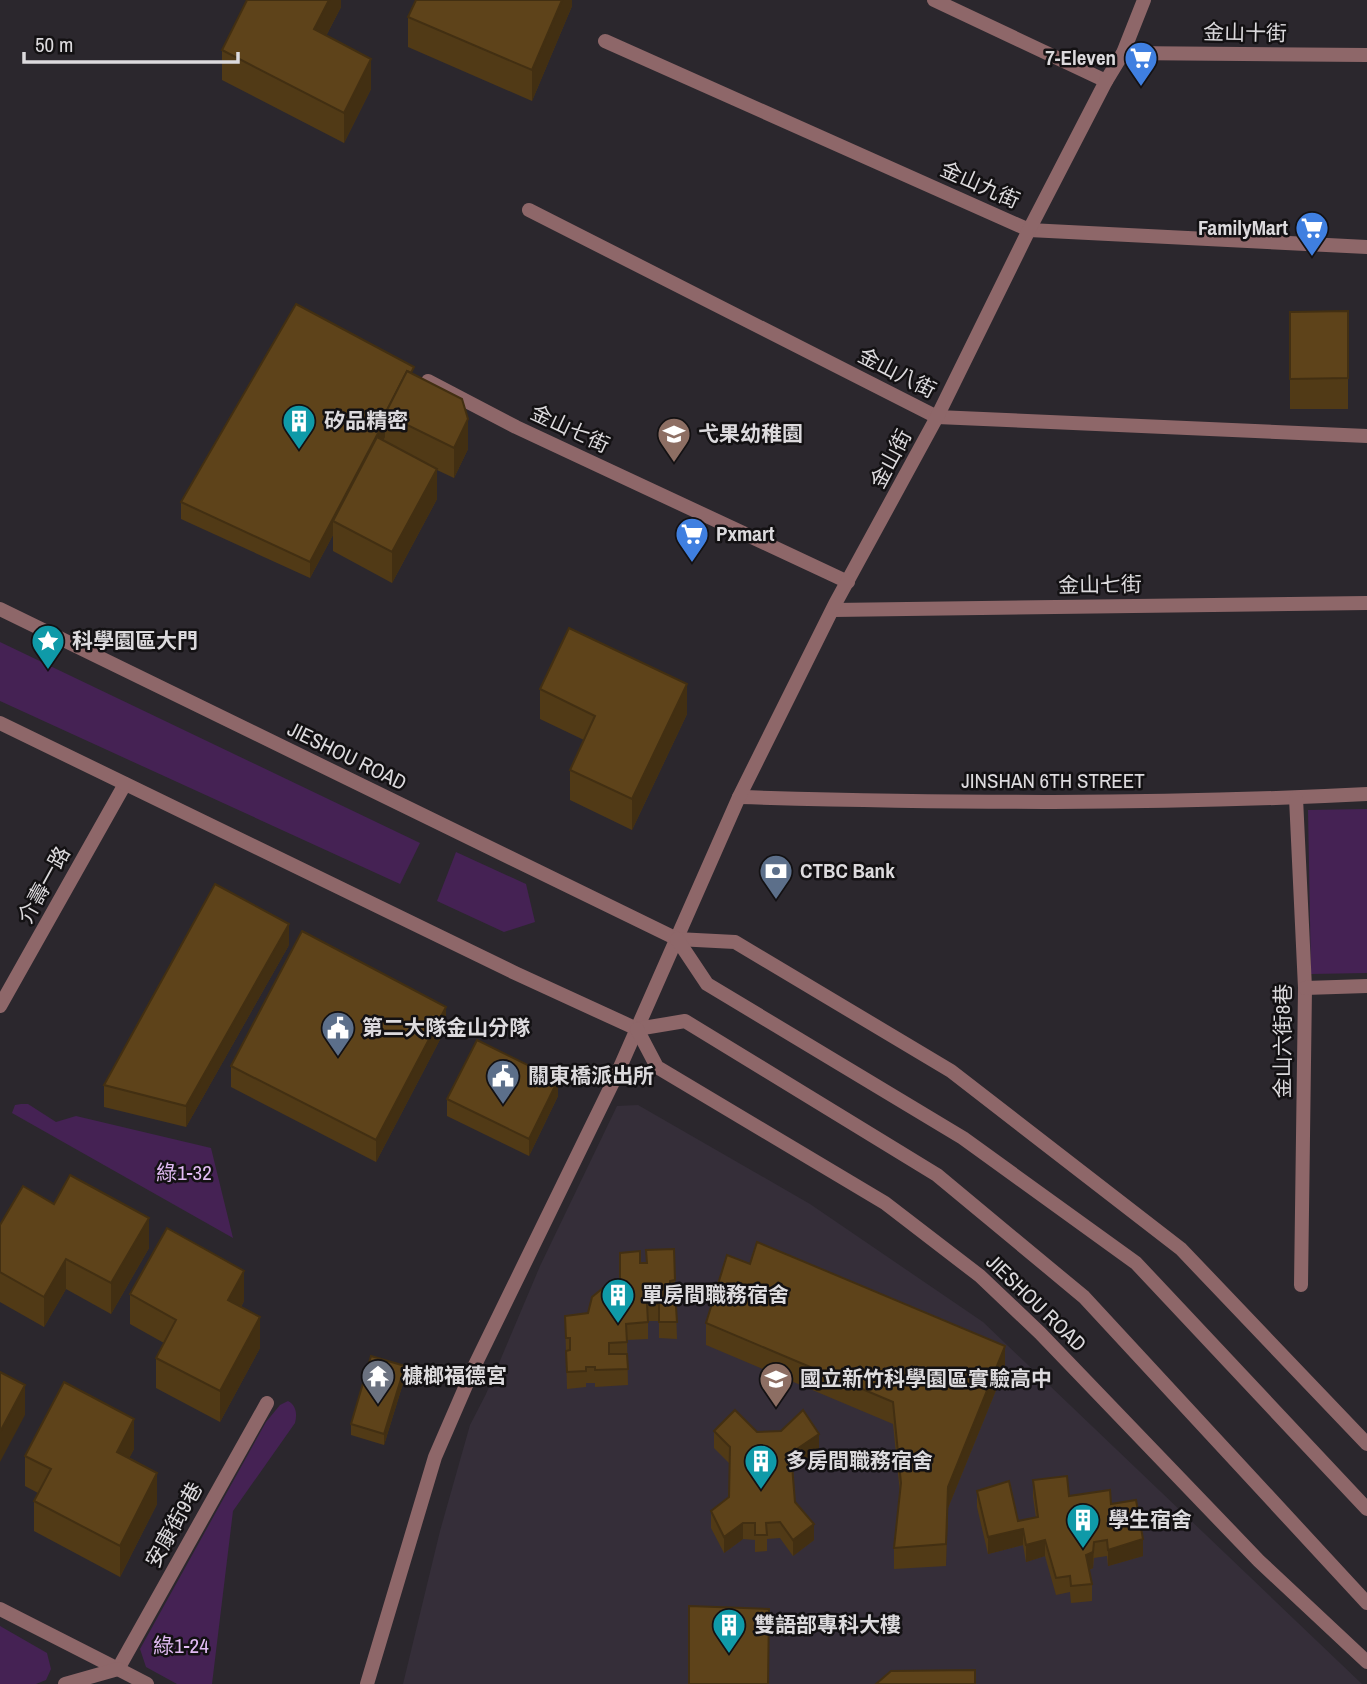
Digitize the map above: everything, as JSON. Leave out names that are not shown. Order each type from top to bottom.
[{"type":"street","points":[[934,0],[1106,80]]},
{"type":"street","name":"金山街","points":[[367,1684],[435,1457],[474,1367],[638,1029],[739,797],[833,610],[937,417],[1106,80],[1123,53],[1144,0]]},
{"type":"street","name":"金山九街","points":[[605,41],[1029,230],[1367,247]]},
{"type":"street","name":"金山十街","points":[[1123,53],[1367,55]]},
{"type":"street","name":"金山八街","points":[[529,211],[937,417],[1367,436]]},
{"type":"street","name":"金山七街","points":[[428,381],[516,427],[848,582]]},
{"type":"street","name":"金山七街","points":[[833,610],[1367,603]]},
{"type":"street","name":"JIESHOU ROAD","points":[[0,609],[677,939],[735,942],[951,1070],[1181,1249],[1367,1444]]},
{"type":"street","points":[[0,723],[515,973],[638,1029]]},
{"type":"street","name":"介壽一路","points":[[0,1006],[125,784]]},
{"type":"street","name":"JINSHAN 6TH STREET","points":[[739,797],[922,803],[1070,803],[1367,794]]},
{"type":"street","name":"金山六街8巷","points":[[1296,798],[1305,988],[1301,1285]]},
{"type":"street","points":[[677,939],[707,984],[963,1138],[1136,1263],[1367,1509]]},
{"type":"street","points":[[1305,988],[1367,986]]},
{"type":"street","name":"JIESHOU ROAD","points":[[1367,1603],[1084,1297],[937,1175],[685,1021],[638,1029],[657,1067],[885,1203],[980,1276],[1040,1333],[1259,1561],[1367,1662]]},
{"type":"street","name":"安康街9巷","points":[[118,1668],[267,1403]]},
{"type":"street","points":[[0,1609],[147,1684]]},
{"type":"street","points":[[65,1684],[118,1668]]},
{"type":"shaded area","name":"國立新竹科學園區實驗高中","points":[[638,1105],[810,1204],[983,1322],[1362,1684],[403,1684],[440,1531],[470,1425],[486,1394],[540,1266],[617,1106]]},
{"type":"green space","points":[[0,642],[420,843],[400,884],[0,701]]},
{"type":"green space","points":[[1367,809],[1367,973],[1311,974],[1308,810]]},
{"type":"green space","points":[[456,852],[526,884],[535,922],[504,932],[437,901]]},
{"type":"green space","name":"綠1-32","points":[[28,1104],[56,1122],[76,1116],[211,1148],[233,1238],[12,1113],[15,1105]]},
{"type":"green space","name":"綠1-24","points":[[288,1401],[296,1411],[295,1423],[233,1511],[212,1684],[177,1684],[146,1667],[140,1649],[266,1422],[280,1405]]},
{"type":"green space","points":[[0,1626],[47,1653],[51,1669],[46,1680],[36,1684],[0,1684]]},
{"type":"building","points":[[247,0],[329,0],[314,29],[371,59],[344,113],[222,50]]},
{"type":"building","points":[[416,0],[562,0],[532,70],[408,17]]},
{"type":"building","name":"矽品精密","points":[[296,304],[414,367],[411,373],[407,371],[385,414],[385,420],[310,562],[181,502]]},
{"type":"building","points":[[1348,311],[1348,378],[1290,379],[1290,312]]},
{"type":"building","points":[[407,371],[462,399],[468,419],[454,448],[385,414]]},
{"type":"building","points":[[377,437],[437,469],[392,552],[333,521]]},
{"type":"building","points":[[569,628],[687,684],[632,799],[570,770],[595,716],[540,689]]},
{"type":"building","points":[[215,884],[289,924],[186,1106],[104,1085]]},
{"type":"building","name":"第二大隊金山分隊","points":[[302,931],[446,1007],[376,1140],[231,1066]]},
{"type":"building","name":"關東橋派出所","points":[[477,1040],[558,1080],[529,1139],[447,1099]]},
{"type":"building","points":[[70,1175],[149,1218],[111,1283],[66,1259],[44,1297],[0,1272],[0,1225],[23,1186],[54,1204]]},
{"type":"building","points":[[167,1228],[244,1271],[228,1300],[260,1317],[220,1391],[156,1358],[176,1320],[130,1294]]},
{"type":"building","points":[[757,1242],[1005,1346],[948,1487],[946,1544],[894,1548],[901,1483],[893,1402],[706,1323],[727,1255],[750,1264]]},
{"type":"building","name":"單房間職務宿舍","points":[[674,1249],[675,1280],[670,1281],[670,1290],[675,1291],[677,1322],[659,1322],[659,1304],[647,1304],[648,1322],[626,1324],[627,1342],[609,1343],[609,1354],[627,1354],[628,1369],[595,1370],[595,1367],[586,1367],[586,1371],[567,1372],[566,1351],[570,1350],[570,1338],[566,1338],[565,1316],[588,1313],[592,1297],[603,1288],[620,1290],[620,1253],[640,1251],[640,1263],[647,1263],[646,1250]]},
{"type":"building","name":"槺榔福德宮","points":[[371,1356],[405,1366],[384,1434],[351,1424]]},
{"type":"building","points":[[0,1372],[25,1385],[0,1432]]},
{"type":"building","points":[[64,1382],[134,1419],[117,1452],[157,1473],[120,1546],[34,1501],[51,1469],[25,1456]]},
{"type":"building","name":"多房間職務宿舍","points":[[735,1410],[757,1432],[781,1431],[803,1410],[819,1434],[791,1453],[795,1502],[814,1524],[793,1540],[780,1522],[766,1523],[767,1535],[755,1535],[755,1523],[743,1523],[724,1537],[711,1511],[729,1497],[730,1447],[714,1431]]},
{"type":"building","name":"學生宿舍","points":[[1067,1476],[1069,1496],[1110,1490],[1111,1504],[1136,1500],[1143,1539],[1108,1550],[1107,1540],[1094,1542],[1093,1552],[1086,1555],[1092,1584],[1071,1586],[1070,1576],[1056,1578],[1045,1540],[1026,1545],[1023,1529],[988,1537],[977,1491],[1009,1481],[1018,1521],[1038,1517],[1033,1480]]},
{"type":"building","name":"雙語部專科大樓","points":[[689,1606],[769,1609],[768,1684],[689,1684]]},
{"type":"building","points":[[975,1670],[975,1684],[876,1684],[891,1671]]},
{"type":"place","name":"7-Eleven","points":[[1141,88]]},
{"type":"place","name":"FamilyMart","points":[[1312,258]]},
{"type":"place","name":"矽品精密","points":[[299,451]]},
{"type":"place","name":"弋果幼稚園","points":[[674,464]]},
{"type":"place","name":"Pxmart","points":[[692,564]]},
{"type":"place","name":"科學園區大門","points":[[48,671]]},
{"type":"place","name":"CTBC Bank","points":[[776,901]]},
{"type":"place","name":"第二大隊金山分隊","points":[[338,1058]]},
{"type":"place","name":"關東橋派出所","points":[[503,1106]]},
{"type":"place","name":"單房間職務宿舍","points":[[618,1325]]},
{"type":"place","name":"槺榔福德宮","points":[[378,1406]]},
{"type":"place","name":"國立新竹科學園區實驗高中","points":[[776,1409]]},
{"type":"place","name":"多房間職務宿舍","points":[[761,1491]]},
{"type":"place","name":"學生宿舍","points":[[1083,1550]]},
{"type":"place","name":"雙語部專科大樓","points":[[729,1655]]}]
